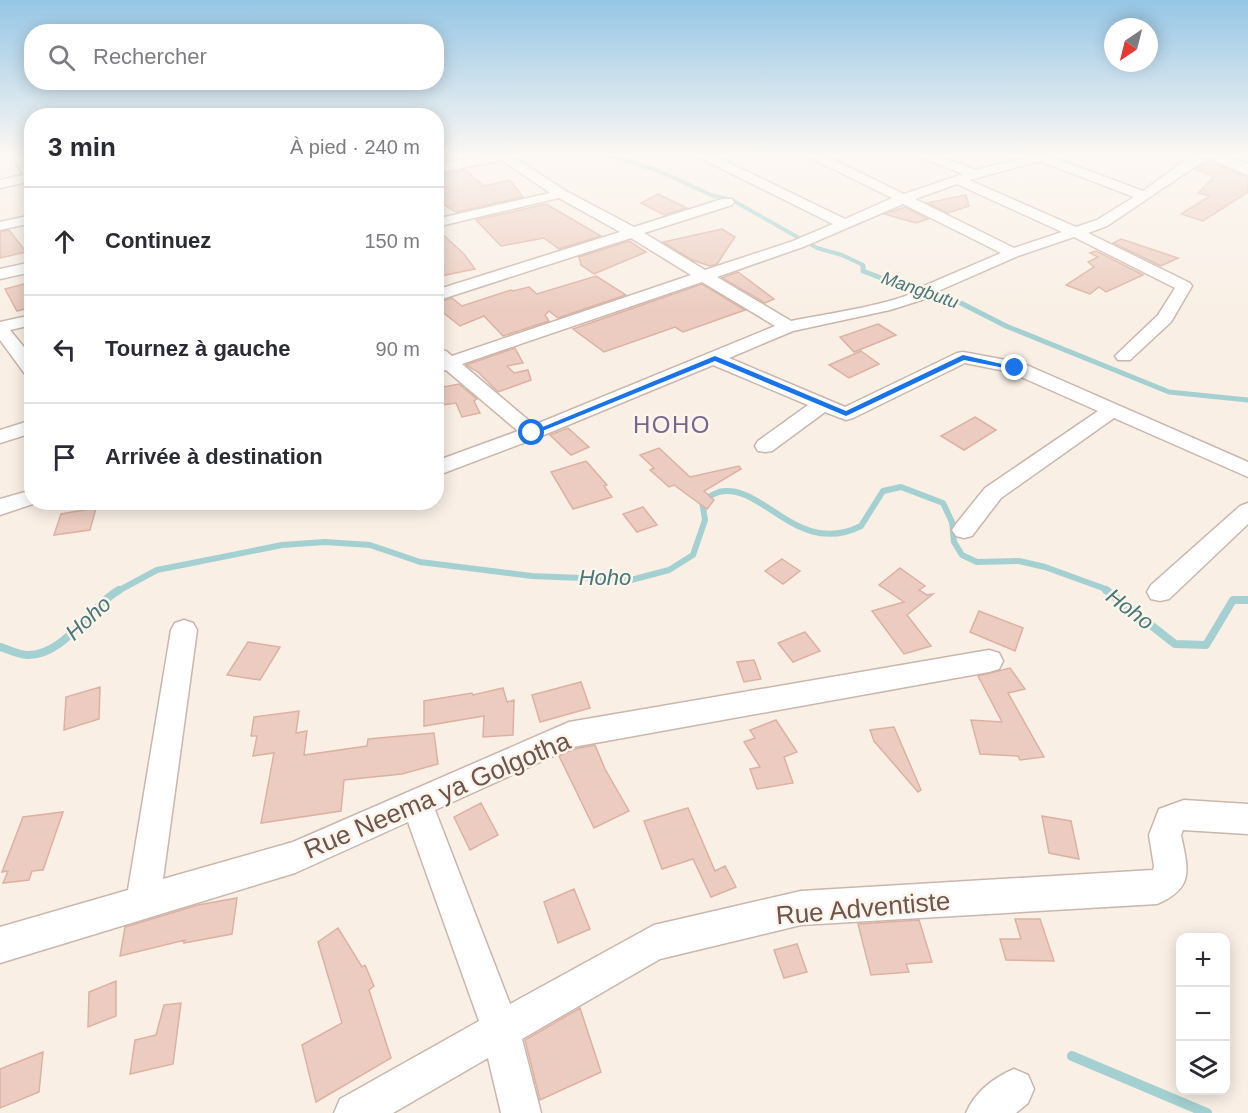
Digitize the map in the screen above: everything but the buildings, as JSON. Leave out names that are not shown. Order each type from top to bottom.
[{"type":"street","points":[[444,221],[510,206]]},
{"type":"street","points":[[583,206],[633,233],[788,327]]},
{"type":"street","points":[[444,293],[715,206]]},
{"type":"street","points":[[807,206],[844,224]]},
{"type":"street","points":[[444,360],[804,241],[886,206]]},
{"type":"street","points":[[921,206],[1013,253]]},
{"type":"street","points":[[1016,206],[1184,286],[1165,318],[1124,357]]},
{"type":"street","points":[[444,466],[532,433],[788,327],[890,305],[928,292],[1013,253],[1102,223],[1129,206]]},
{"type":"street","points":[[0,226],[24,221]]},
{"type":"street","points":[[0,274],[24,269]]},
{"type":"street","points":[[24,322],[0,328],[24,360]]},
{"type":"street","points":[[715,358],[846,414],[963,357],[1015,368],[1248,470]]},
{"type":"street","points":[[444,363],[532,433]]},
{"type":"street","points":[[765,446],[823,404]]},
{"type":"street","points":[[964,530],[993,494],[1112,410]]},
{"type":"street","points":[[0,437],[24,429]]},
{"type":"street","points":[[0,507],[24,500]]},
{"type":"street","points":[[1160,592],[1248,511]]},
{"type":"street","points":[[143,904],[184,630]]},
{"type":"street","name":"Rue Neema ya Golgotha","points":[[0,945],[294,857],[569,735],[989,661]]},
{"type":"street","points":[[417,803],[501,1030],[521,1113]]},
{"type":"street","name":"Rue Adventiste","points":[[354,1113],[654,943],[801,908],[1157,886],[1168,880],[1171,866],[1165,835],[1170,820],[1184,815],[1248,819]]},
{"type":"waterway","name":"Mangbutu","points":[[743,206],[817,248],[842,255],[863,265],[863,271],[889,281],[949,297],[1006,326],[1169,392],[1248,400]]},
{"type":"waterway","name":"Hoho","points":[[117,591],[157,570],[282,545],[325,542],[370,545],[420,562],[532,576],[631,580],[669,570],[693,555],[705,520],[702,501],[719,492],[735,492],[751,498],[800,527],[818,533],[838,533],[861,526],[883,491],[901,487],[943,503],[952,522],[954,542],[962,555],[977,562],[1019,561],[1045,567],[1103,588],[1108,592]]},
{"type":"waterway","name":"Hoho","points":[[1106,590],[1175,644],[1206,645],[1233,600],[1248,600]]},
{"type":"waterway","name":"Hoho","points":[[0,647],[28,655],[53,648],[117,591]]},
{"type":"waterway","points":[[1072,1056],[1207,1113]]},
{"type":"district","name":"HOHO","points":[[672,424]]},
{"type":"route","points":[[532,433],[715,358],[846,414],[963,357],[1015,368]]}]
